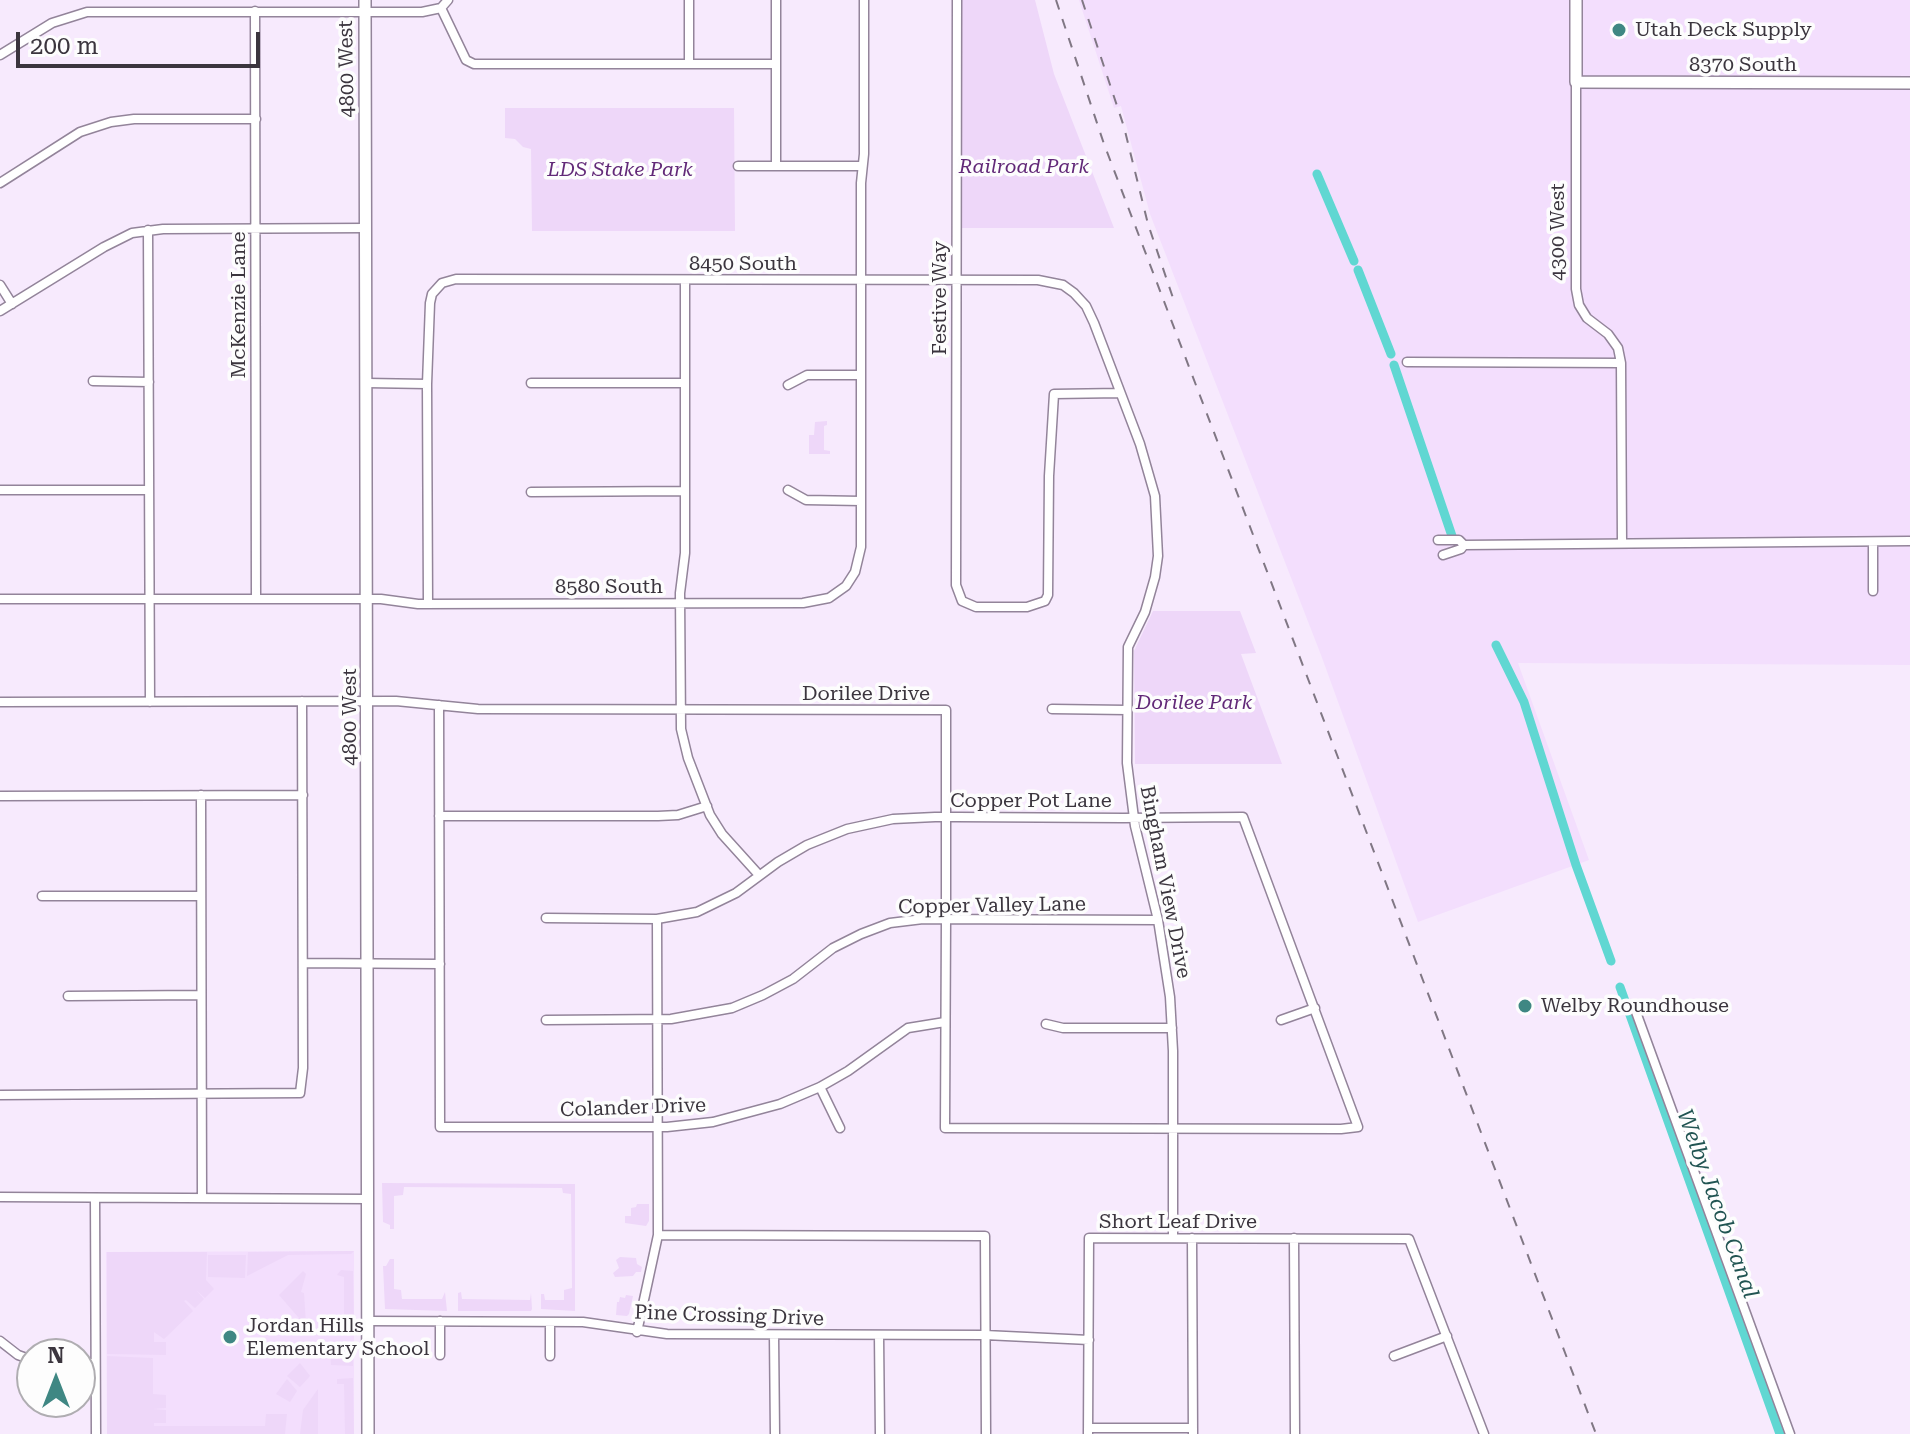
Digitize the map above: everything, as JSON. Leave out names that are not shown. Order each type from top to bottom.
[{"type":"street","points":[[0,55],[52,23],[87,12],[255,11],[365,6],[422,12],[441,8],[448,0]]},
{"type":"street","points":[[689,0],[689,64]]},
{"type":"street","points":[[776,0],[776,166]]},
{"type":"street","points":[[788,490],[806,500],[861,501],[864,0]]},
{"type":"street","name":"Festive Way","points":[[957,0],[956,585],[959,596],[968,605],[1034,606],[1045,601],[1048,595],[1049,476],[1054,394],[1120,393]]},
{"type":"street","name":"4300 West","points":[[1576,0],[1576,289],[1579,305],[1587,318],[1608,334],[1618,348],[1621,363],[1622,543]]},
{"type":"street","name":"4800 West","points":[[365,6],[368,1434]]},
{"type":"street","points":[[441,8],[466,60],[474,64],[776,64]]},
{"type":"street","name":"McKenzie Lane","points":[[255,11],[256,599]]},
{"type":"street","name":"8370 South","points":[[1576,82],[1910,83]]},
{"type":"street","points":[[0,183],[80,132],[111,122],[134,119],[256,119]]},
{"type":"street","points":[[738,166],[862,166]]},
{"type":"street","points":[[0,311],[120,237],[148,230],[366,228]]},
{"type":"street","points":[[148,230],[150,702]]},
{"type":"street","name":"8450 South","points":[[427,384],[430,303],[436,287],[456,279],[1052,281]]},
{"type":"street","points":[[685,280],[685,553],[680,603],[680,709],[685,748],[707,806],[722,834],[759,875]]},
{"type":"street","name":"Bingham View Drive","points":[[1052,281],[1074,293],[1086,306],[1149,471],[1158,523],[1158,556],[1151,595],[1128,647],[1127,763],[1133,818],[1166,965],[1172,1028],[1173,1238]]},
{"type":"street","points":[[0,285],[12,304]]},
{"type":"street","points":[[1407,362],[1621,363]]},
{"type":"street","points":[[788,385],[807,375],[861,375]]},
{"type":"street","points":[[93,381],[149,382]]},
{"type":"street","points":[[367,383],[427,384],[428,604]]},
{"type":"street","points":[[531,383],[685,383]]},
{"type":"street","points":[[0,490],[149,490]]},
{"type":"street","points":[[531,492],[685,491]]},
{"type":"street","name":"8580 South","points":[[0,599],[367,599],[428,604],[803,603],[829,598],[846,586],[855,572],[860,559],[861,501]]},
{"type":"street","points":[[1438,540],[1459,540],[1464,545],[1910,541]]},
{"type":"street","points":[[1873,542],[1873,591]]},
{"type":"street","points":[[1443,555],[1464,545]]},
{"type":"street","points":[[0,1095],[300,1093],[303,1068],[302,701]]},
{"type":"street","name":"Dorilee Drive","points":[[0,702],[302,701],[478,709],[946,710],[945,1128],[1172,1129]]},
{"type":"street","points":[[303,963],[440,964],[439,705]]},
{"type":"street","points":[[1052,709],[1127,710]]},
{"type":"street","points":[[201,795],[202,1198]]},
{"type":"street","points":[[0,796],[303,795]]},
{"type":"street","points":[[439,816],[671,816],[707,806]]},
{"type":"street","name":"Copper Pot Lane","points":[[546,918],[657,919],[680,916],[712,906],[736,893],[807,845],[847,829],[893,819],[1243,817],[1358,1127],[1172,1129]]},
{"type":"street","points":[[42,896],[201,896]]},
{"type":"street","points":[[637,1332],[658,1235],[657,919]]},
{"type":"street","name":"Copper Valley Lane","points":[[546,1020],[659,1020],[732,1008],[793,979],[833,948],[890,923],[923,919],[1158,920]]},
{"type":"street","name":"Colander Drive","points":[[440,964],[440,1127],[658,1128],[696,1125],[746,1115],[820,1087],[908,1028],[945,1022]]},
{"type":"street","points":[[68,996],[201,995]]},
{"type":"street","points":[[1281,1020],[1315,1008]]},
{"type":"street","points":[[1636,1012],[1790,1434]]},
{"type":"street","points":[[1046,1024],[1063,1028],[1172,1028]]},
{"type":"street","points":[[820,1087],[840,1128]]},
{"type":"street","points":[[0,1197],[368,1199]]},
{"type":"street","points":[[95,1198],[95,1338]]},
{"type":"street","points":[[658,1235],[985,1236],[986,1434]]},
{"type":"street","name":"Short Leaf Drive","points":[[1089,1431],[1089,1238],[1409,1239],[1447,1336]]},
{"type":"street","points":[[1089,1431],[1193,1431],[1192,1238]]},
{"type":"street","points":[[1294,1238],[1295,1434]]},
{"type":"street","name":"Pine Crossing Drive","points":[[368,1321],[592,1322],[637,1332],[985,1335],[1089,1340]]},
{"type":"street","points":[[440,1321],[440,1355]]},
{"type":"street","points":[[550,1322],[550,1356]]},
{"type":"street","points":[[774,1335],[775,1434]]},
{"type":"street","points":[[879,1335],[880,1434]]},
{"type":"street","points":[[1394,1356],[1447,1336],[1483,1434]]},
{"type":"street","points":[[0,1341],[16,1353]]},
{"type":"shaded area","points":[[1079,0],[1910,0],[1910,665],[1518,663],[1589,860],[1418,922],[1321,655],[1150,214],[1121,106],[1114,108]]},
{"type":"shaded area","name":"Jordan Hills Elementary School","points":[[354,1251],[354,1434],[107,1434],[106,1252]]},
{"type":"green space","name":"Railroad Park","points":[[961,0],[1035,0],[1054,74],[1114,228],[961,228]]},
{"type":"green space","name":"LDS Stake Park","points":[[505,108],[734,108],[735,231],[532,231],[531,149],[523,147],[515,139],[505,138]]},
{"type":"green space","points":[[827,421],[824,426],[824,450],[830,451],[830,454],[809,454],[809,435],[814,435],[815,422]]},
{"type":"green space","name":"Dorilee Park","points":[[1153,611],[1240,611],[1256,653],[1241,654],[1282,764],[1135,764],[1134,651]]},
{"type":"green space","points":[[382,1183],[575,1184],[575,1311],[541,1309],[541,1294],[544,1294],[545,1300],[564,1300],[564,1290],[572,1288],[571,1194],[563,1193],[562,1188],[404,1187],[403,1195],[394,1196],[394,1229],[390,1229],[390,1225],[383,1222]]},
{"type":"green space","points":[[637,1204],[649,1204],[646,1226],[625,1223],[625,1216],[631,1216],[631,1208]]},
{"type":"green space","points":[[354,1251],[351,1254],[288,1255],[247,1276],[248,1252]]},
{"type":"green space","points":[[107,1252],[207,1252],[206,1280],[214,1289],[205,1298],[196,1290],[204,1299],[195,1308],[184,1301],[193,1311],[164,1339],[154,1332],[154,1342],[166,1342],[166,1355],[107,1354]]},
{"type":"green space","points":[[208,1255],[246,1255],[245,1278],[208,1277]]},
{"type":"green space","points":[[620,1257],[636,1258],[637,1264],[642,1267],[641,1272],[633,1276],[615,1277],[613,1273],[619,1268],[616,1260]]},
{"type":"green space","points":[[394,1259],[394,1289],[401,1290],[402,1299],[442,1299],[445,1292],[447,1311],[385,1309],[383,1266]]},
{"type":"green space","points":[[341,1270],[353,1271],[354,1325],[350,1331],[340,1331],[337,1327],[344,1324],[344,1277],[337,1275]]},
{"type":"green space","points":[[303,1271],[306,1274],[301,1292],[304,1293],[306,1324],[302,1328],[299,1318],[279,1295]]},
{"type":"green space","points":[[461,1292],[462,1299],[530,1300],[531,1293],[532,1309],[458,1311],[458,1293]]},
{"type":"green space","points":[[626,1295],[633,1296],[629,1314],[616,1315],[617,1302]]},
{"type":"green space","points":[[352,1345],[353,1366],[331,1365],[330,1347]]},
{"type":"green space","points":[[107,1356],[153,1358],[153,1394],[166,1395],[166,1408],[153,1409],[166,1410],[166,1423],[154,1423],[154,1426],[265,1426],[266,1414],[287,1414],[285,1434],[107,1434]]},
{"type":"green space","points":[[300,1363],[310,1376],[300,1387],[287,1376]]},
{"type":"green space","points":[[353,1378],[354,1434],[345,1434],[344,1384],[337,1384],[337,1379]]},
{"type":"green space","points":[[287,1379],[297,1391],[290,1402],[276,1394]]},
{"type":"green space","points":[[318,1389],[318,1434],[300,1434],[303,1410]]},
{"type":"waterway","name":"Welby Jacob Canal","points":[[1317,174],[1354,261]]},
{"type":"waterway","name":"Welby Jacob Canal","points":[[1358,270],[1391,354]]},
{"type":"waterway","name":"Welby Jacob Canal","points":[[1394,365],[1452,536]]},
{"type":"waterway","name":"Welby Jacob Canal","points":[[1496,645],[1524,702],[1576,865],[1611,961]]},
{"type":"waterway","name":"Welby Jacob Canal","points":[[1620,987],[1780,1434]]},
{"type":"railway","points":[[1056,0],[1104,144],[1596,1434]]},
{"type":"railway","points":[[1082,0],[1124,127],[1148,224],[1173,298]]},
{"type":"place","name":"Utah Deck Supply","points":[[1619,30]]},
{"type":"place","name":"Welby Roundhouse","points":[[1525,1006]]},
{"type":"place","name":"Jordan Hills Elementary School","points":[[230,1337]]}]
